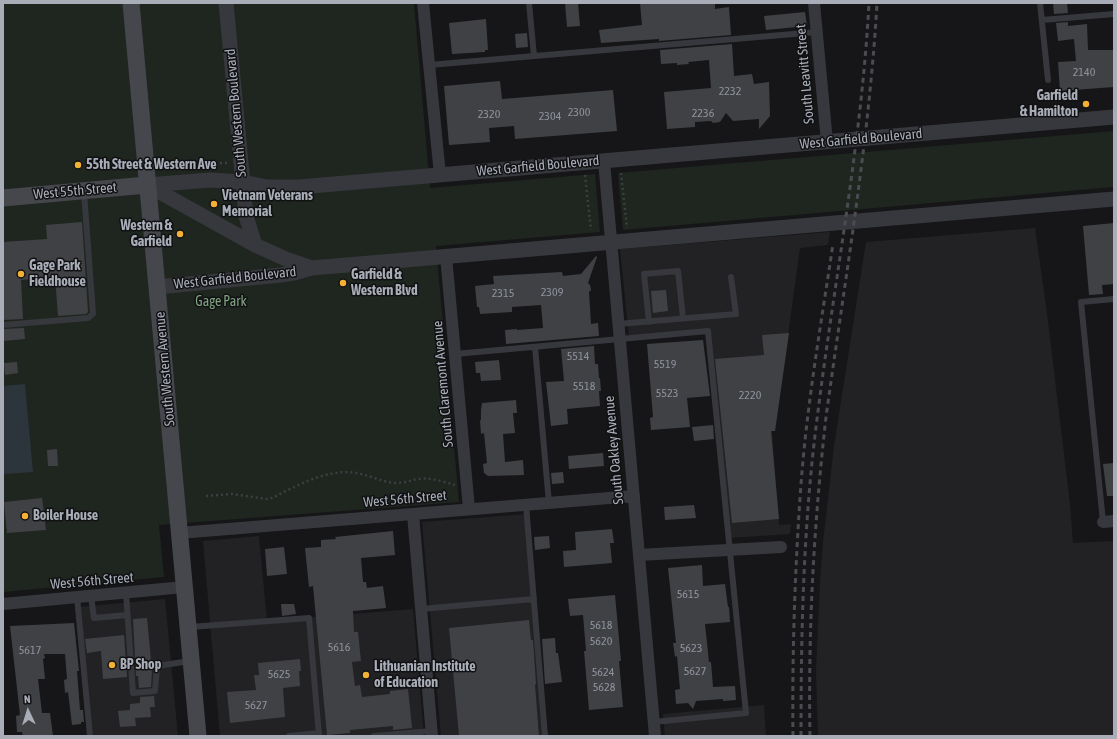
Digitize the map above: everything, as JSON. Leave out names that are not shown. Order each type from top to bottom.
[{"type":"main road","name":"South Western Avenue","points":[[131,3],[198,736]]},
{"type":"main road","name":"West 55th Street","points":[[3,198],[147,185]]},
{"type":"street","name":"South Western Boulevard","points":[[226,3],[246,216],[255,245]]},
{"type":"street","points":[[422,3],[440,175]]},
{"type":"street","name":"South Leavitt Street","points":[[814,3],[826,142]]},
{"type":"street","name":"West Garfield Boulevard","points":[[147,185],[210,180],[243,182],[267,187],[283,188],[1114,117]]},
{"type":"street","name":"South Oakley Avenue","points":[[604,161],[656,736]]},
{"type":"street","name":"West Garfield Boulevard","points":[[147,185],[255,245],[286,259],[312,268]]},
{"type":"street","name":"West Garfield Boulevard","points":[[157,287],[281,275],[312,268],[1114,199]]},
{"type":"street","name":"South Claremont Avenue","points":[[446,256],[469,509]]},
{"type":"street","name":"West 56th Street","points":[[179,533],[634,496]]},
{"type":"street","points":[[413,514],[432,733]]},
{"type":"street","points":[[639,555],[781,547]]},
{"type":"street","name":"West 56th Street","points":[[3,604],[184,587]]},
{"type":"lane","points":[[529,3],[534,56]]},
{"type":"lane","points":[[1040,3],[1048,80]]},
{"type":"lane","points":[[1042,20],[1114,14]]},
{"type":"lane","points":[[429,65],[816,32]]},
{"type":"lane","points":[[3,325],[88,318],[93,314],[84,190]]},
{"type":"lane","points":[[649,322],[644,274],[651,273],[678,271],[683,318]]},
{"type":"lane","points":[[618,324],[736,314],[731,276]]},
{"type":"lane","points":[[1108,522],[1081,302],[1114,299]]},
{"type":"lane","points":[[455,354],[708,331],[746,712],[654,722]]},
{"type":"lane","points":[[535,347],[548,503]]},
{"type":"lane","points":[[526,505],[545,736]]},
{"type":"lane","points":[[126,593],[133,693],[155,691],[157,666],[191,661]]},
{"type":"lane","points":[[91,596],[94,618],[127,615]]},
{"type":"lane","points":[[77,597],[90,736]]},
{"type":"lane","points":[[421,609],[534,599]]},
{"type":"lane","points":[[188,627],[309,618],[319,735],[289,736]]},
{"type":"lane","points":[[374,736],[432,733]]},
{"type":"path","points":[[172,164],[228,162]]},
{"type":"path","points":[[620,169],[627,228]]},
{"type":"path","points":[[585,171],[591,230]]},
{"type":"path","points":[[206,496],[232,494],[266,499],[272,498],[319,477],[347,472],[393,483],[430,479],[457,486]]},
{"type":"shaded area","points":[[1035,228],[1047,313],[1070,504],[1073,543],[1114,541],[1114,736],[818,736],[816,671],[823,542],[834,446],[866,242]]},
{"type":"shaded area","points":[[830,232],[828,245],[800,248],[775,431],[772,431],[779,525],[791,524],[790,534],[729,538],[708,332],[629,338],[620,249]]},
{"type":"shaded area","points":[[25,384],[33,472],[3,474],[3,386]]},
{"type":"shaded area","points":[[526,514],[545,736],[441,736],[422,522]]},
{"type":"shaded area","points":[[259,536],[267,621],[413,609],[424,736],[220,736],[203,541]]},
{"type":"shaded area","points":[[165,599],[178,736],[90,736],[78,607]]},
{"type":"shaded area","points":[[764,705],[766,736],[665,736],[663,714]]},
{"type":"green space","name":"Gage Park","points":[[3,3],[414,3],[430,188],[595,174],[600,232],[436,246],[459,502],[159,525],[164,577],[3,592]]},
{"type":"green space","points":[[1114,131],[1114,187],[623,230],[618,173]]},
{"type":"building","points":[[565,3],[578,3],[580,26],[567,27]]},
{"type":"building","points":[[640,3],[715,3],[715,9],[729,7],[731,35],[659,41],[659,39],[601,43],[599,30],[642,25]]},
{"type":"building","points":[[1053,3],[1067,3],[1068,13],[1054,14]]},
{"type":"building","points":[[805,12],[807,26],[766,30],[764,16]]},
{"type":"building","points":[[486,19],[488,50],[485,50],[485,52],[452,54],[449,23]]},
{"type":"building","points":[[1068,22],[1068,26],[1087,24],[1088,50],[1114,50],[1114,87],[1060,91],[1058,62],[1076,61],[1074,39],[1058,41],[1056,23]]},
{"type":"building","points":[[527,33],[528,47],[516,48],[515,34]]},
{"type":"building","points":[[732,44],[734,76],[752,74],[754,84],[769,82],[770,116],[759,129],[759,119],[733,121],[726,113],[720,122],[695,122],[695,127],[667,129],[664,92],[711,88],[709,60],[688,62],[689,64],[677,65],[677,63],[661,64],[660,50]]},
{"type":"building","points":[[500,81],[502,99],[613,90],[617,131],[515,139],[514,126],[489,128],[490,142],[449,145],[444,86]]},
{"type":"building","name":"Gage Park Fieldhouse","points":[[82,222],[88,312],[86,314],[58,316],[55,277],[21,280],[23,319],[3,320],[3,242],[47,239],[46,225]]},
{"type":"building","points":[[1114,223],[1114,284],[1102,285],[1103,294],[1089,295],[1083,226]]},
{"type":"building","points":[[596,256],[597,257],[588,283],[591,290],[589,292],[591,324],[598,323],[599,336],[506,344],[505,330],[543,328],[541,305],[512,307],[512,312],[480,314],[479,307],[477,307],[475,286],[494,284],[493,276],[562,272],[563,276],[581,274]]},
{"type":"building","points":[[666,290],[668,311],[653,313],[651,291]]},
{"type":"building","points":[[24,328],[25,339],[3,341],[3,329]]},
{"type":"building","points":[[789,333],[775,431],[771,431],[779,519],[732,523],[715,359],[764,355],[762,335]]},
{"type":"building","points":[[703,340],[710,396],[687,398],[690,427],[651,430],[650,418],[653,417],[647,344]]},
{"type":"building","points":[[594,346],[595,364],[598,364],[600,378],[600,406],[567,409],[568,424],[551,426],[546,382],[564,381],[561,349]]},
{"type":"building","points":[[499,360],[501,380],[481,381],[480,373],[476,373],[475,362]]},
{"type":"building","points":[[17,362],[18,373],[5,375],[4,363]]},
{"type":"building","points":[[516,400],[517,413],[513,413],[515,433],[503,434],[505,462],[523,460],[524,475],[488,476],[484,473],[483,464],[487,463],[484,433],[481,434],[480,420],[482,403]]},
{"type":"building","points":[[713,425],[714,439],[694,441],[692,427]]},
{"type":"building","points":[[57,449],[58,466],[48,466],[47,450]]},
{"type":"building","points":[[603,453],[604,466],[569,469],[568,456]]},
{"type":"building","points":[[1114,463],[1114,496],[1107,496],[1103,464]]},
{"type":"building","points":[[563,472],[564,483],[552,484],[551,473]]},
{"type":"building","name":"Boiler House","points":[[42,498],[46,530],[7,533],[4,502]]},
{"type":"building","points":[[694,505],[696,518],[665,520],[664,507]]},
{"type":"building","points":[[612,529],[614,543],[610,543],[612,563],[564,567],[563,551],[576,550],[575,532]]},
{"type":"building","points":[[393,531],[395,555],[361,558],[363,582],[366,582],[367,588],[383,586],[386,608],[353,611],[354,632],[358,632],[361,661],[352,662],[355,686],[360,685],[362,697],[390,694],[390,691],[408,689],[412,728],[393,730],[393,726],[350,730],[350,733],[327,735],[313,586],[309,587],[305,548],[321,547],[321,540],[336,539],[335,537]]},
{"type":"building","points":[[549,536],[550,548],[535,550],[534,537]]},
{"type":"building","points":[[284,547],[287,574],[267,576],[265,549]]},
{"type":"building","points":[[702,565],[703,586],[725,584],[729,607],[730,622],[705,624],[713,687],[735,686],[736,700],[723,701],[723,699],[696,701],[693,709],[688,703],[676,704],[675,690],[680,689],[677,656],[675,657],[673,643],[676,643],[668,568]]},
{"type":"building","points":[[615,595],[621,661],[619,661],[623,707],[589,710],[584,651],[586,651],[583,615],[570,616],[568,599]]},
{"type":"building","points":[[281,604],[294,604],[296,614],[282,616]]},
{"type":"building","points":[[147,618],[152,671],[151,687],[139,688],[138,676],[136,676],[133,619]]},
{"type":"building","points":[[529,620],[531,640],[533,640],[539,736],[459,736],[449,628]]},
{"type":"building","points":[[74,623],[79,671],[77,671],[80,710],[83,710],[84,722],[81,722],[81,724],[72,725],[68,692],[65,693],[64,680],[67,679],[65,654],[44,654],[45,679],[38,679],[42,713],[50,713],[53,736],[23,736],[22,732],[17,732],[16,716],[20,715],[10,626]]},
{"type":"building","name":"BP Shop","points":[[124,635],[127,677],[103,679],[101,651],[87,653],[85,639]]},
{"type":"building","points":[[555,638],[556,653],[558,653],[562,682],[545,684],[542,639]]},
{"type":"building","points":[[300,659],[300,686],[283,688],[285,717],[230,723],[227,692],[256,690],[254,675],[259,675],[258,663]]},
{"type":"building","points":[[154,696],[155,707],[150,707],[151,717],[135,718],[136,726],[120,727],[118,711],[130,710],[130,704],[140,703],[140,697]]},
{"type":"railway","points":[[801,736],[803,590],[810,480],[821,389],[853,169],[865,58],[869,3]]},
{"type":"railway","points":[[810,736],[811,616],[818,497],[826,417],[862,159],[877,3]]},
{"type":"railway","points":[[793,736],[794,610],[801,484],[811,394],[833,244]]},
{"type":"place","name":"Garfield & Hamilton","points":[[1086,104]]},
{"type":"place","name":"55th Street & Western Ave","points":[[78,165]]},
{"type":"place","name":"Vietnam Veterans Memorial","points":[[214,204]]},
{"type":"place","name":"Western & Garfield","points":[[180,234]]},
{"type":"place","name":"Gage Park Fieldhouse","points":[[21,274]]},
{"type":"place","name":"Garfield & Western Blvd","points":[[343,283]]},
{"type":"place","name":"Boiler House","points":[[25,516]]},
{"type":"place","name":"BP Shop","points":[[112,665]]},
{"type":"place","name":"Lithuanian Institute of Education","points":[[366,675]]}]
